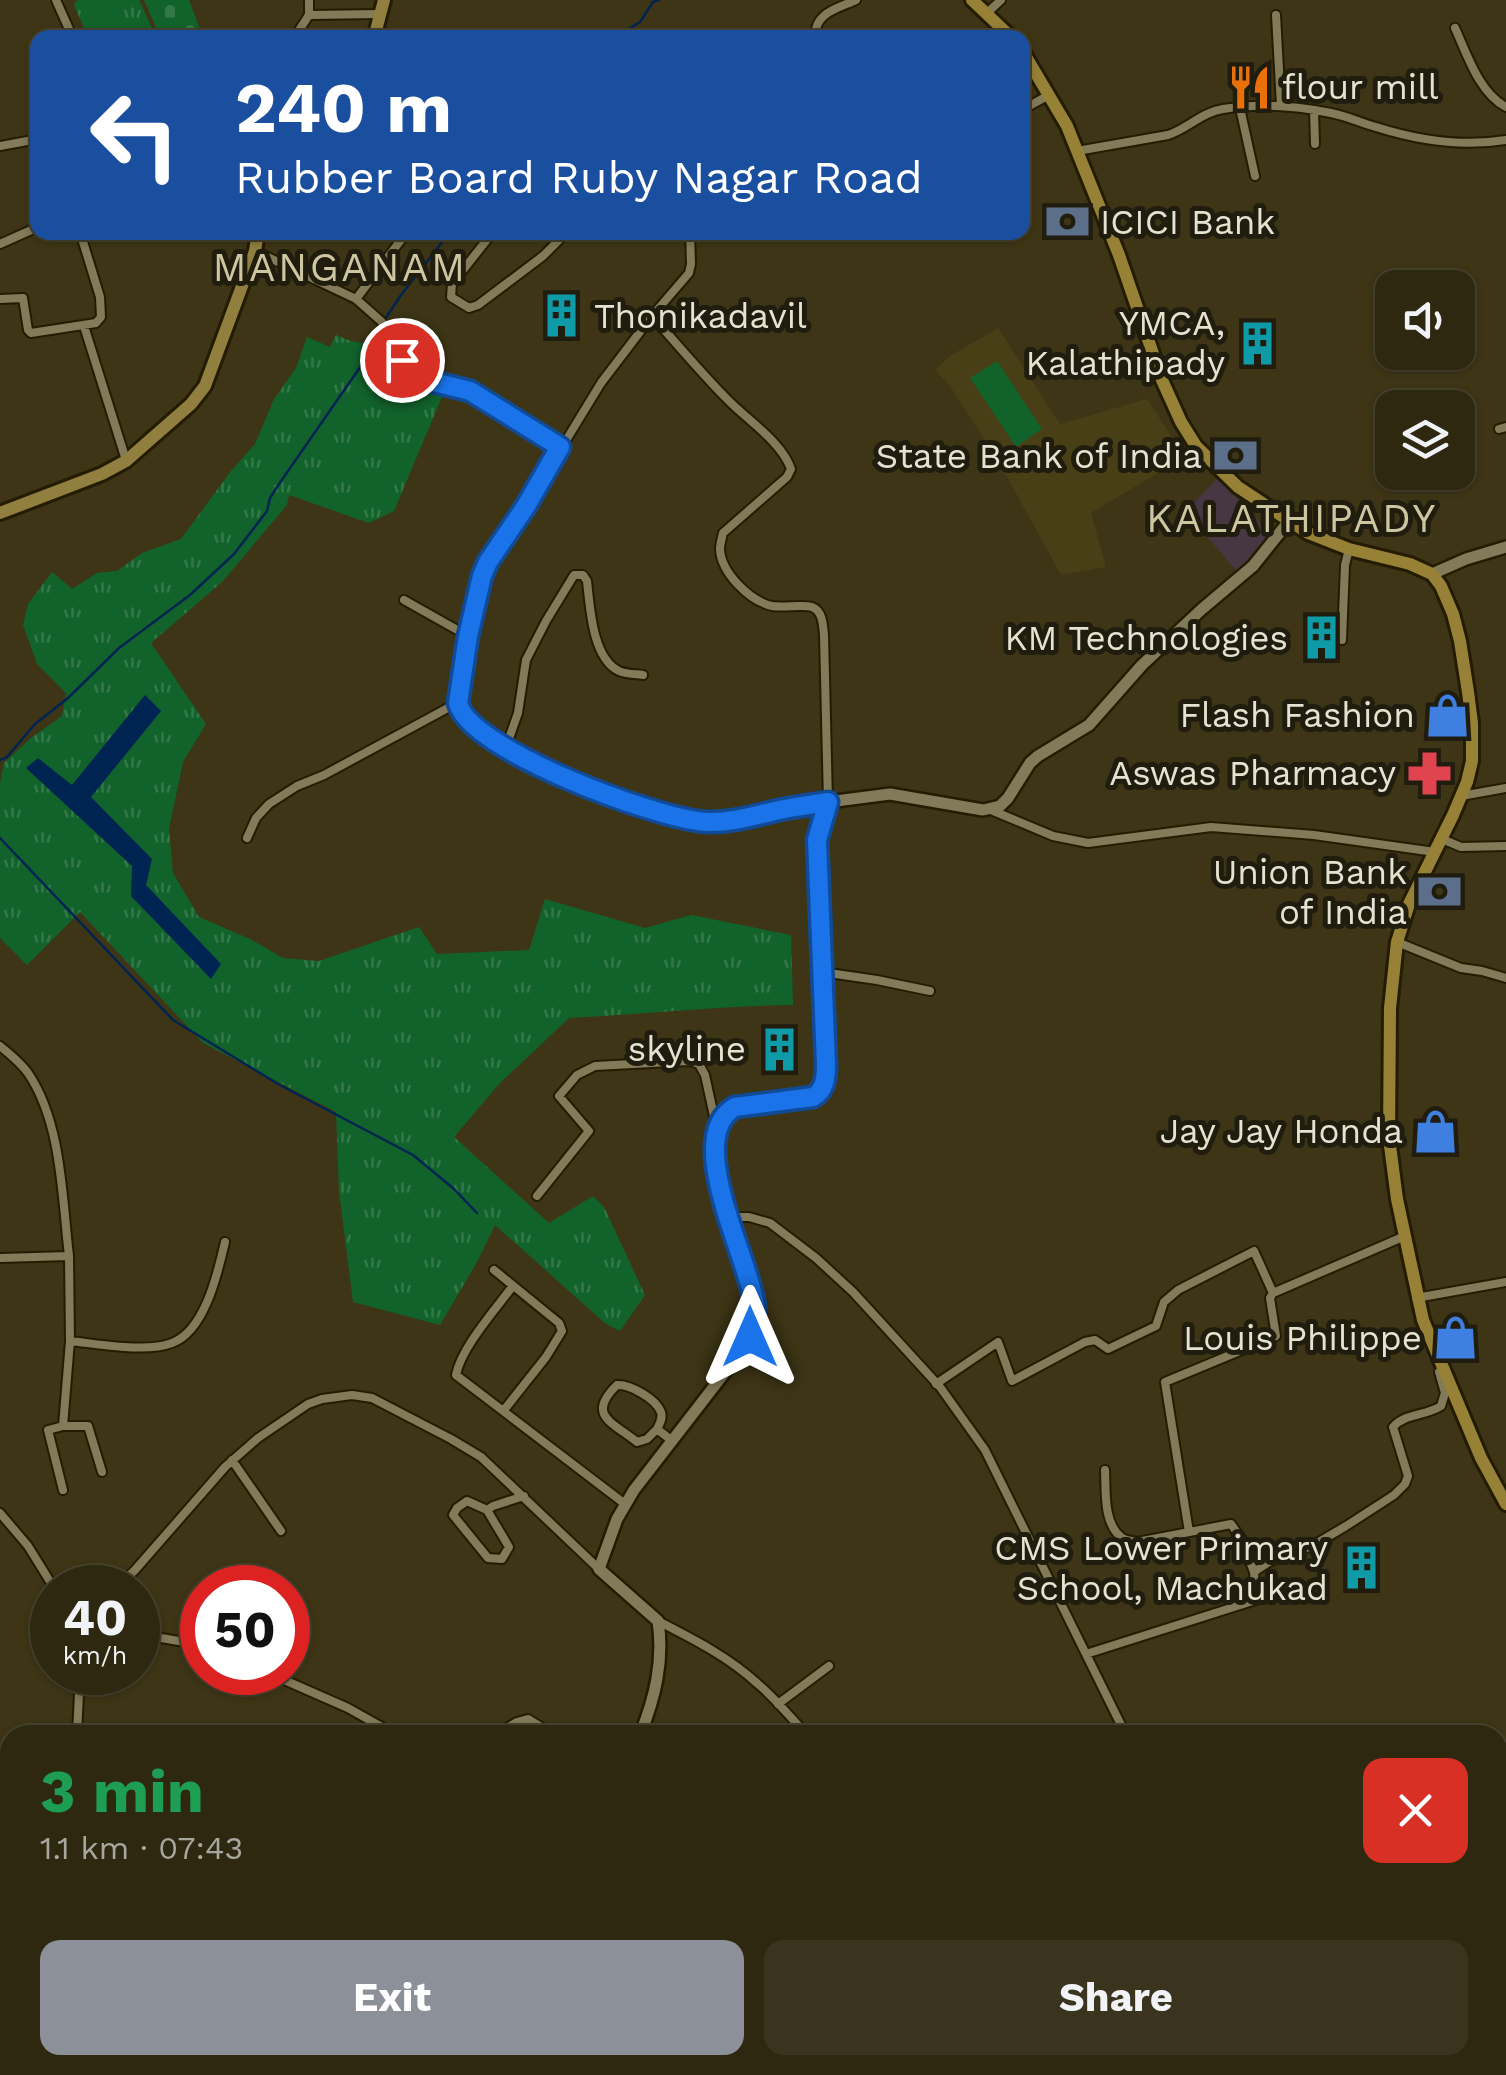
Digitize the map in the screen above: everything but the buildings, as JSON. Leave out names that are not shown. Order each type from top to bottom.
[{"type":"highway","points":[[972,0],[1004,30]]},
{"type":"highway","points":[[1030,63],[1060,112],[1119,255],[1162,380],[1180,422],[1196,446],[1258,501],[1322,540],[1410,564],[1432,574],[1454,614],[1472,723],[1472,760],[1461,796],[1409,904],[1397,942],[1390,996],[1388,1112],[1394,1180],[1416,1298],[1480,1458],[1506,1504]]},
{"type":"main road","points":[[376,30],[384,0]]},
{"type":"main road","points":[[0,513],[126,461],[206,386],[256,240]]},
{"type":"main road","points":[[643,1725],[658,1678],[658,1621],[599,1569],[625,1504],[743,1350],[754,1320],[755,1306],[721,1188],[713,1142],[727,1112],[735,1107],[813,1097],[821,1092],[826,1076],[817,840],[828,802],[890,794],[966,808],[991,810],[1000,806],[1038,756],[1088,726],[1142,665],[1253,566],[1289,521]]},
{"type":"main road","points":[[1432,574],[1506,546]]},
{"type":"street","points":[[56,0],[69,30]]},
{"type":"street","points":[[299,30],[309,15],[309,0]]},
{"type":"street","points":[[814,30],[819,18],[856,0]]},
{"type":"street","points":[[987,13],[1001,0]]},
{"type":"street","points":[[309,15],[379,14]]},
{"type":"street","points":[[1276,14],[1281,106]]},
{"type":"street","points":[[1454,28],[1482,83],[1506,107]]},
{"type":"street","points":[[1030,106],[1050,95]]},
{"type":"street","points":[[1077,152],[1168,135],[1221,109],[1281,106],[1336,114],[1411,137],[1466,142],[1506,140]]},
{"type":"street","points":[[1240,108],[1254,176]]},
{"type":"street","points":[[1314,110],[1315,144]]},
{"type":"street","points":[[0,146],[30,140]]},
{"type":"street","points":[[0,244],[30,231]]},
{"type":"street","points":[[0,299],[22,298],[31,333],[96,323],[102,312],[83,240]]},
{"type":"street","points":[[356,299],[401,240]]},
{"type":"street","points":[[487,240],[452,284],[451,297],[469,308],[478,305],[560,240]]},
{"type":"street","points":[[652,316],[789,463],[791,470],[787,476],[724,533],[720,547],[726,567],[745,593],[761,603],[776,607],[810,606],[820,614],[824,635],[828,802],[721,822],[686,820],[609,797],[506,747],[467,721],[458,703],[468,636],[488,562],[601,383],[652,316],[688,273],[690,240]]},
{"type":"street","points":[[254,250],[356,299],[382,322],[409,367],[444,386],[470,391],[560,447]]},
{"type":"street","points":[[84,326],[126,461]]},
{"type":"street","points":[[1342,640],[1349,549]]},
{"type":"street","points":[[506,747],[518,713],[526,660],[574,575],[583,575],[587,580],[597,642],[607,662],[620,672],[643,675]]},
{"type":"street","points":[[404,600],[468,636]]},
{"type":"street","points":[[247,838],[256,818],[269,804],[458,703]]},
{"type":"street","points":[[1461,796],[1506,788]]},
{"type":"street","points":[[991,810],[1053,836],[1088,844],[1210,827],[1314,835],[1434,852]]},
{"type":"street","points":[[1442,839],[1461,847],[1506,846]]},
{"type":"street","points":[[1397,942],[1461,968],[1506,978]]},
{"type":"street","points":[[822,972],[930,991]]},
{"type":"street","points":[[0,1046],[27,1072],[41,1098],[58,1153],[70,1256],[70,1341],[62,1426]]},
{"type":"street","points":[[537,1196],[588,1131],[559,1096],[577,1075],[595,1066],[689,1061],[698,1064],[705,1075],[717,1130]]},
{"type":"street","points":[[729,1216],[770,1223],[816,1258],[853,1292],[940,1387],[985,1450],[1121,1725]]},
{"type":"street","points":[[1190,1532],[1165,1382],[1276,1336],[1270,1298],[1273,1293],[1405,1236]]},
{"type":"street","points":[[70,1341],[157,1347],[175,1342],[187,1334],[204,1309],[225,1242]]},
{"type":"street","points":[[936,1384],[998,1342],[1012,1381],[1085,1342],[1096,1340],[1108,1350],[1156,1326],[1164,1302],[1178,1290],[1254,1251],[1273,1293]]},
{"type":"street","points":[[0,1258],[70,1256]]},
{"type":"street","points":[[494,1270],[559,1323],[562,1331],[504,1410]]},
{"type":"street","points":[[1416,1298],[1506,1282]]},
{"type":"street","points":[[512,1286],[470,1347],[456,1375],[625,1504]]},
{"type":"street","points":[[1254,1572],[1280,1556],[1322,1540],[1402,1488],[1408,1476],[1393,1427],[1406,1417],[1441,1406],[1445,1393],[1436,1353]]},
{"type":"street","points":[[617,1384],[634,1388],[659,1408],[662,1417],[657,1429],[637,1442],[604,1416],[604,1396],[617,1384]]},
{"type":"street","points":[[139,1565],[232,1460],[308,1404],[338,1396],[372,1398],[481,1457],[599,1569]]},
{"type":"street","points":[[63,1490],[48,1430],[88,1426],[102,1472]]},
{"type":"street","points":[[657,1429],[671,1440]]},
{"type":"street","points":[[232,1460],[281,1531]]},
{"type":"street","points":[[1086,1654],[1256,1600],[1254,1572],[1242,1540],[1231,1524],[1137,1542],[1122,1539],[1112,1526],[1106,1470]]},
{"type":"street","points":[[487,1510],[524,1496]]},
{"type":"street","points":[[466,1500],[487,1510],[509,1547],[502,1559],[488,1558],[453,1515],[466,1500]]},
{"type":"street","points":[[0,1513],[40,1565]]},
{"type":"street","points":[[658,1621],[743,1671],[798,1725]]},
{"type":"street","points":[[778,1704],[829,1666]]},
{"type":"street","points":[[310,1691],[378,1725]]},
{"type":"street","points":[[77,1725],[79,1695]]},
{"type":"street","points":[[512,1725],[528,1718],[539,1725]]},
{"type":"shaded area","points":[[998,328],[1060,424],[1147,399],[1183,454],[1178,461],[1091,513],[1106,567],[1061,575],[1000,464],[950,386],[935,370],[950,356]]},
{"type":"shaded area","points":[[1218,478],[1278,542],[1240,575],[1185,511]]},
{"type":"green space","points":[[77,0],[139,0],[153,30],[85,30],[74,5]]},
{"type":"green space","points":[[144,0],[189,0],[200,30],[157,30]]},
{"type":"green space","points":[[336,335],[385,346],[412,374],[444,392],[394,511],[369,523],[289,495],[287,505],[222,582],[151,643],[206,724],[183,762],[169,829],[173,873],[199,917],[283,958],[319,961],[419,927],[437,954],[529,950],[545,899],[645,928],[691,915],[791,935],[793,1005],[569,1018],[499,1084],[454,1137],[549,1223],[593,1196],[604,1207],[645,1295],[620,1331],[606,1324],[495,1225],[440,1325],[353,1302],[339,1191],[336,1112],[203,1043],[80,912],[27,965],[0,938],[0,783],[4,763],[62,716],[66,693],[37,664],[23,625],[28,604],[52,572],[72,589],[97,573],[117,571],[142,553],[181,539],[255,444],[274,399],[296,368],[307,337],[330,347]]},
{"type":"green space","points":[[997,361],[1042,429],[1016,447],[970,378]]},
{"type":"water","points":[[145,695],[161,711],[91,797],[152,859],[146,885],[221,964],[211,979],[131,896],[132,866],[26,768],[38,758],[72,785]]},
{"type":"waterway","points":[[627,30],[640,22],[653,2],[659,0]]},
{"type":"waterway","points":[[385,319],[444,240]]},
{"type":"waterway","points":[[0,760],[119,648],[190,595],[234,554],[267,511],[279,484],[363,363],[380,326]]},
{"type":"waterway","points":[[0,838],[173,1020],[278,1084],[413,1155],[477,1213]]},
{"type":"place","name":"flour mill","points":[[1249,87]]},
{"type":"place","name":"ICICI Bank","points":[[1067,222]]},
{"type":"place","name":"Thonikadavil","points":[[561,316]]},
{"type":"place","name":"YMCA, Kalathipady","points":[[1258,343]]},
{"type":"place","name":"State Bank of India","points":[[1235,456]]},
{"type":"place","name":"KM Technologies","points":[[1321,638]]},
{"type":"place","name":"Flash Fashion","points":[[1448,715]]},
{"type":"place","name":"Aswas Pharmacy","points":[[1429,773]]},
{"type":"place","name":"Union Bank of India","points":[[1440,892]]},
{"type":"place","name":"skyline","points":[[779,1049]]},
{"type":"place","name":"Jay Jay Honda","points":[[1436,1131]]},
{"type":"place","name":"Louis Philippe","points":[[1455,1338]]},
{"type":"place","name":"CMS Lower Primary School, Machukad","points":[[1361,1568]]},
{"type":"district","name":"MANGANAM","points":[[340,267]]},
{"type":"district","name":"KALATHIPADY","points":[[1292,518]]},
{"type":"route","points":[[402,360],[434,382],[470,391],[491,402],[560,447],[482,576],[458,703],[467,721],[501,745],[569,779],[637,807],[686,820],[721,822],[828,802],[817,840],[824,1085],[813,1097],[735,1107],[722,1119],[713,1142],[721,1188],[755,1306],[750,1337]]}]
